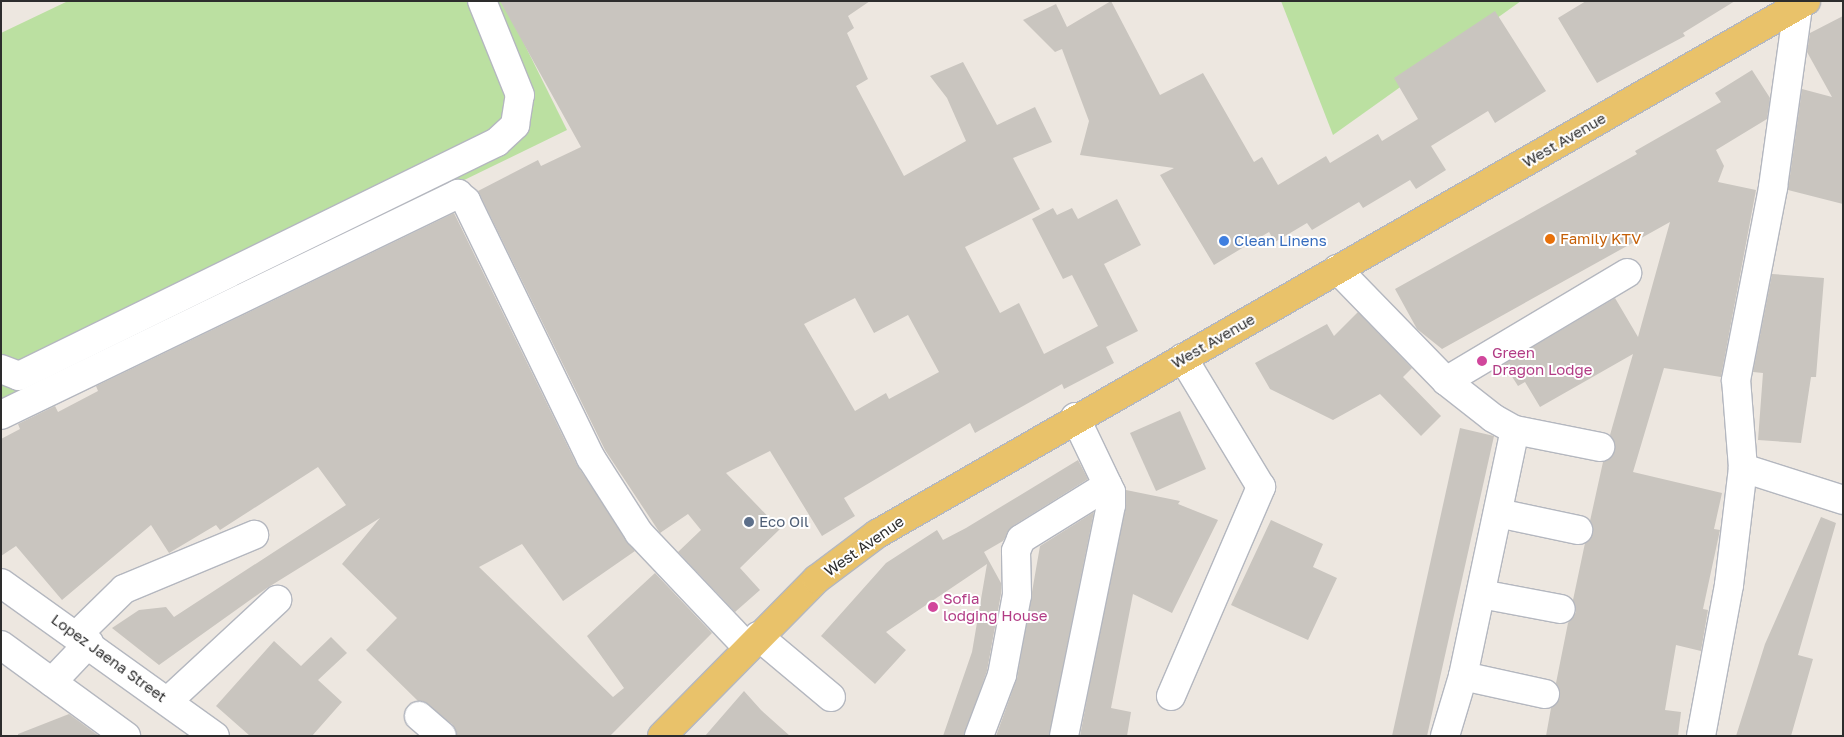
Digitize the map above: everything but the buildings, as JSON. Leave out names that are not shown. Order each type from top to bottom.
[{"type":"main road","name":"West Avenue","points":[[662,736],[752,641],[817,579],[877,534],[1075,417],[1183,358],[1802,4]]},
{"type":"street","points":[[1,369],[19,376],[497,142],[514,124],[520,95],[482,1]]},
{"type":"street","points":[[1701,736],[1729,585],[1743,468],[1736,380],[1773,187],[1802,4]]},
{"type":"street","points":[[1,415],[458,194],[466,201],[590,458],[639,533],[752,641],[831,697]]},
{"type":"street","points":[[1338,269],[1446,381],[1515,430],[1600,447]]},
{"type":"street","points":[[1446,381],[1627,273]]},
{"type":"street","points":[[1171,696],[1261,486],[1183,358]]},
{"type":"street","points":[[1064,736],[1111,505],[1108,485],[1075,417]]},
{"type":"street","points":[[1445,736],[1463,676],[1515,430]]},
{"type":"street","points":[[1743,468],[1843,500]]},
{"type":"street","points":[[979,736],[1002,675],[1017,595],[1016,551],[1020,539],[1108,485]]},
{"type":"street","points":[[1498,513],[1578,530]]},
{"type":"street","points":[[52,682],[124,589],[254,535]]},
{"type":"street","name":"Lopez Jaena Street","points":[[1,583],[84,639],[215,736]]},
{"type":"street","points":[[1481,594],[1561,609]]},
{"type":"street","points":[[168,701],[276,600]]},
{"type":"street","points":[[1,645],[126,736]]},
{"type":"street","points":[[1463,676],[1545,694]]},
{"type":"street","points":[[419,716],[442,736]]},
{"type":"green space","points":[[68,1],[503,1],[567,130],[1,405],[1,33]]},
{"type":"green space","points":[[1281,1],[1521,1],[1333,135]]},
{"type":"place","name":"Family KTV","points":[[1550,239]]},
{"type":"place","name":"Clean Linens","points":[[1224,241]]},
{"type":"place","name":"Green Dragon Lodge","points":[[1482,361]]},
{"type":"place","name":"Eco Oil","points":[[749,522]]},
{"type":"place","name":"Sofia lodging House","points":[[933,607]]}]
